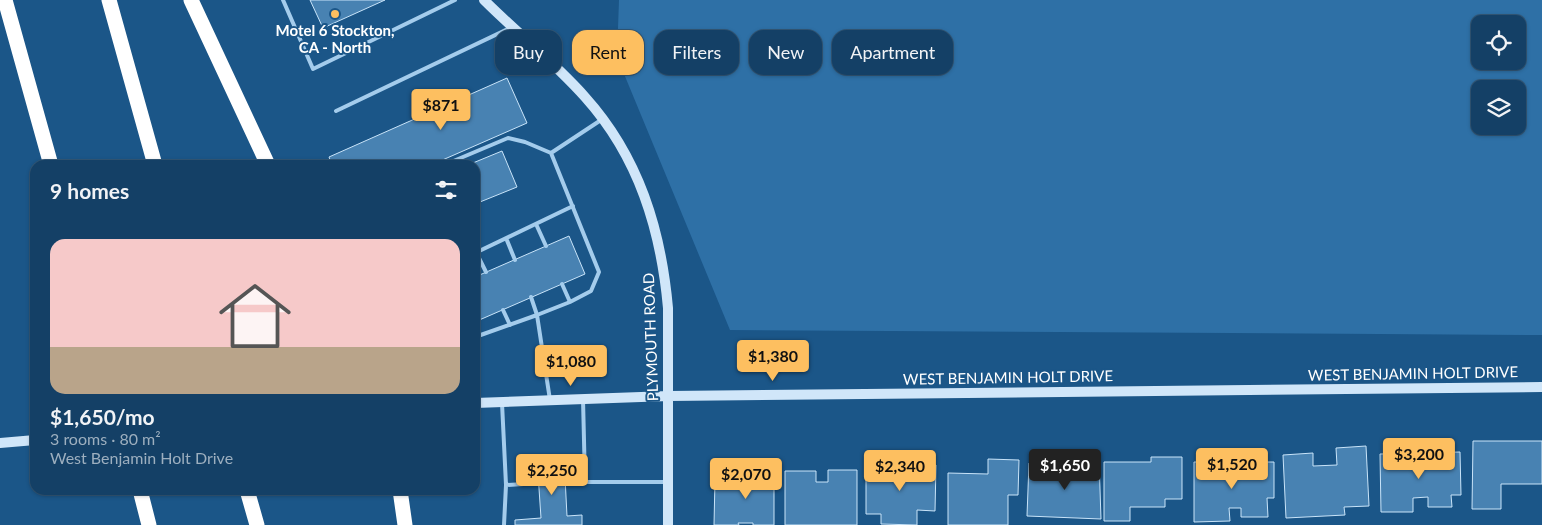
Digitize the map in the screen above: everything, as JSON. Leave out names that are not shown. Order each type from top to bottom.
[{"type":"highway","points":[[5,0],[50,160]]},
{"type":"highway","points":[[109,0],[154,160]]},
{"type":"highway","points":[[191,0],[266,160]]},
{"type":"highway","points":[[401,495],[405,525]]},
{"type":"highway","points":[[141,497],[149,525]]},
{"type":"highway","points":[[249,497],[257,525]]},
{"type":"main road","name":"PLYMOUTH ROAD","points":[[484,0],[565,76],[603,118],[635,172],[649,205],[665,274],[668,308],[668,525]]},
{"type":"main road","name":"WEST BENJAMIN HOLT DRIVE","points":[[480,403],[669,396],[1542,387]]},
{"type":"main road","points":[[0,443],[30,440]]},
{"type":"lane","points":[[283,0],[312,69],[455,0]]},
{"type":"lane","points":[[336,112],[512,27]]},
{"type":"lane","points":[[551,153],[603,118]]},
{"type":"lane","points":[[456,160],[508,138],[525,142],[551,153],[599,272],[591,291],[570,302],[480,335]]},
{"type":"lane","points":[[480,250],[573,206]]},
{"type":"lane","points":[[536,224],[546,246]]},
{"type":"lane","points":[[506,238],[515,260]]},
{"type":"lane","points":[[480,261],[486,272]]},
{"type":"lane","points":[[562,284],[570,302]]},
{"type":"lane","points":[[531,297],[537,315],[550,400]]},
{"type":"lane","points":[[502,310],[510,325]]},
{"type":"lane","points":[[583,399],[585,482]]},
{"type":"lane","points":[[502,402],[506,485],[504,525]]},
{"type":"lane","points":[[565,484],[585,482],[668,482]]},
{"type":"lane","points":[[506,485],[539,483]]},
{"type":"shaded area","points":[[619,0],[1542,0],[1542,335],[730,330],[624,75],[644,75],[644,30],[618,30]]},
{"type":"building","name":"Motel 6 Stockton, CA - North","points":[[310,0],[385,0],[323,28]]},
{"type":"building","points":[[507,78],[527,123],[442,160],[330,160],[329,157]]},
{"type":"building","points":[[502,151],[517,187],[480,202],[480,160]]},
{"type":"building","points":[[569,236],[585,274],[480,320],[480,275]]},
{"type":"building","points":[[1473,441],[1542,441],[1542,484],[1501,484],[1501,509],[1472,509]]},
{"type":"building","points":[[1366,446],[1369,506],[1344,507],[1345,515],[1286,518],[1283,455],[1313,453],[1313,466],[1337,465],[1336,448]]},
{"type":"building","points":[[1460,452],[1461,495],[1451,495],[1452,507],[1428,507],[1428,497],[1413,498],[1413,512],[1381,512],[1380,454]]},
{"type":"building","points":[[564,457],[567,516],[582,515],[582,525],[515,525],[515,520],[541,518],[537,459]]},
{"type":"building","points":[[1151,457],[1182,457],[1182,499],[1165,499],[1165,507],[1130,507],[1130,521],[1104,521],[1104,462],[1151,462]]},
{"type":"building","points":[[1074,458],[1099,459],[1101,519],[1027,516],[1029,463],[1059,463],[1058,473],[1074,474]]},
{"type":"building","points":[[988,459],[1019,460],[1018,495],[1008,495],[1008,525],[948,525],[948,473],[988,474]]},
{"type":"building","points":[[1194,462],[1274,462],[1274,498],[1267,498],[1268,517],[1241,517],[1241,508],[1229,508],[1230,521],[1194,522]]},
{"type":"building","points":[[866,464],[936,465],[935,511],[917,510],[917,525],[881,524],[881,514],[866,514]]},
{"type":"building","points":[[774,470],[774,525],[738,523],[739,525],[714,525],[715,480],[749,480],[748,471]]},
{"type":"building","points":[[828,470],[857,470],[857,525],[785,525],[785,471],[816,471],[816,482],[828,482]]},
{"type":"place","name":"Motel 6 Stockton, CA - North","points":[[335,14]]}]
